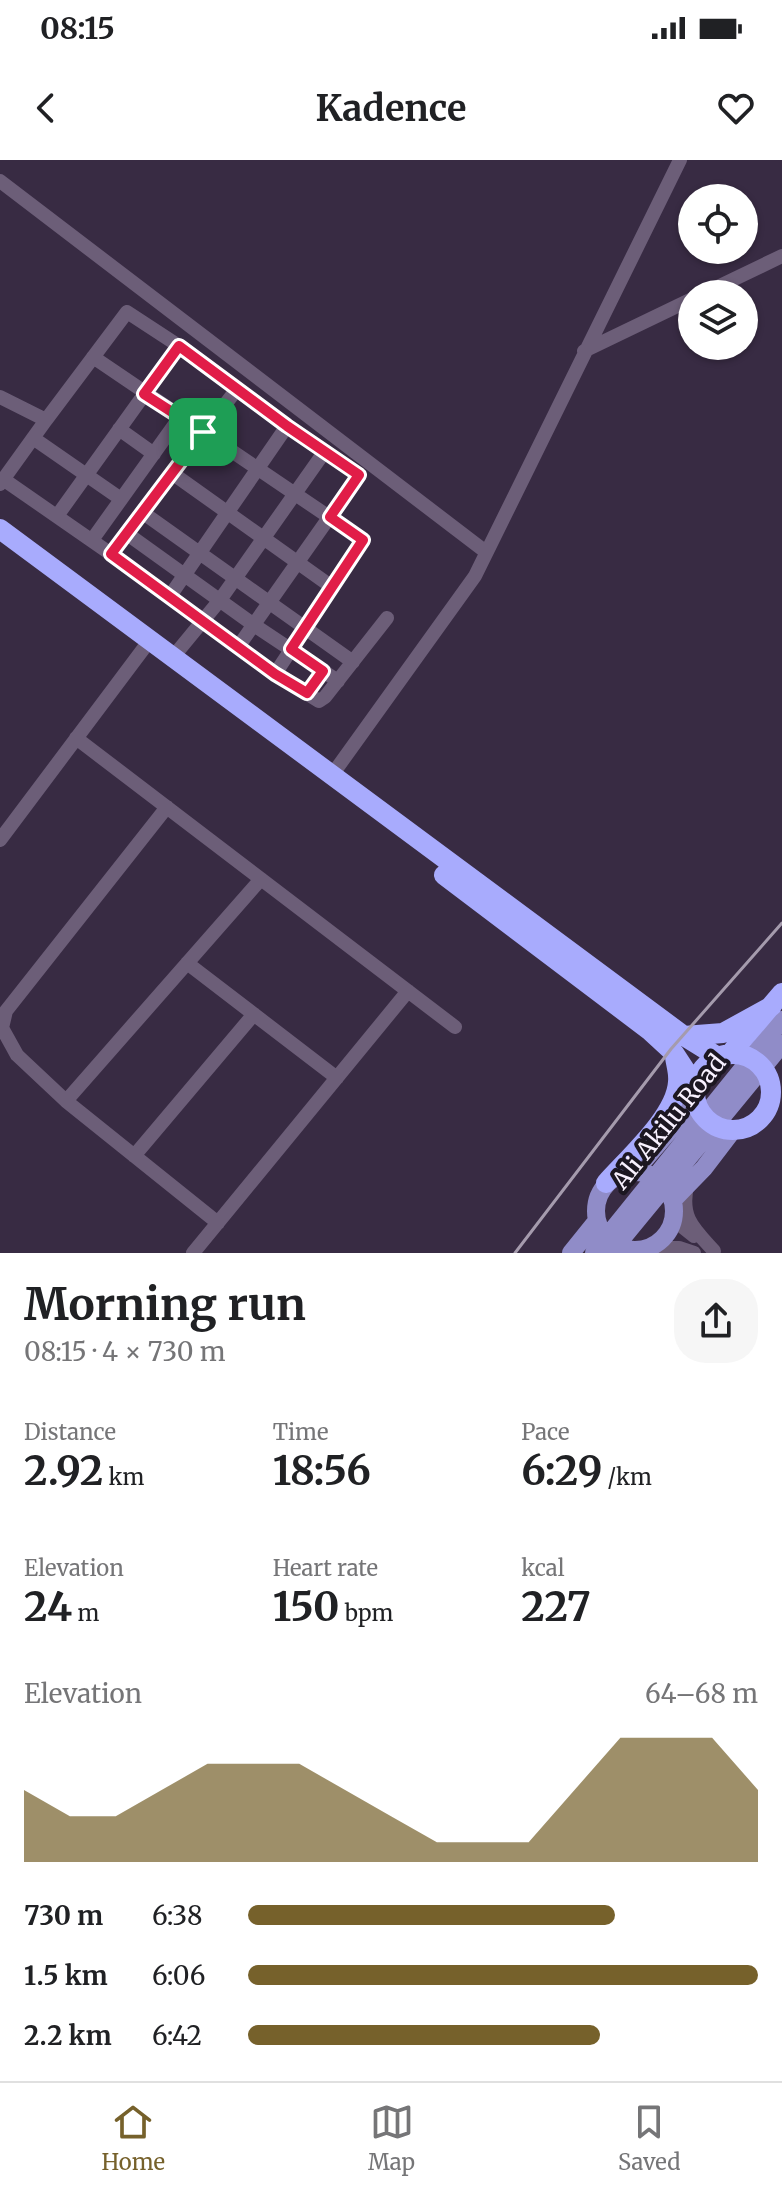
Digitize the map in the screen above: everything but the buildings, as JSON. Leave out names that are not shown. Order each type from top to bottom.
[{"type":"highway","points":[[0,529],[332,775],[679,1044],[708,1120],[733,1130],[749,1126],[761,1117],[776,1081],[757,1063],[744,1056],[724,1055],[679,1044],[649,1030],[60,582],[0,541]]},
{"type":"highway","points":[[679,1044],[723,1033],[779,1006]]},
{"type":"highway","points":[[696,1092],[707,1064],[724,1055],[779,1006]]},
{"type":"highway","points":[[606,1183],[659,1122],[675,1097],[679,1044]]},
{"type":"main road","name":"Ali Akilu Road","points":[[600,1253],[779,1006]]},
{"type":"main road","name":"Ali Akilu Road","points":[[600,1253],[782,1044]]},
{"type":"main road","points":[[635,1171],[696,1092]]},
{"type":"main road","points":[[673,1200],[733,1130]]},
{"type":"main road","points":[[635,1171],[652,1175],[665,1185],[673,1200],[674,1220],[669,1233],[639,1250],[618,1247],[605,1237],[596,1222],[596,1202],[606,1183],[619,1174],[635,1171]]},
{"type":"main road","points":[[571,1253],[596,1222]]},
{"type":"street","points":[[332,775],[475,576],[680,160]]},
{"type":"street","points":[[0,181],[486,552]]},
{"type":"street","points":[[732,280],[782,256]]},
{"type":"street","points":[[584,351],[678,306]]},
{"type":"street","points":[[238,647],[359,475],[127,312],[2,481],[92,540],[204,620],[238,647],[275,674],[319,701],[387,618]]},
{"type":"street","points":[[57,516],[179,346]]},
{"type":"street","points":[[93,357],[363,540],[275,674]]},
{"type":"street","points":[[111,554],[237,389]]},
{"type":"street","points":[[0,397],[46,420]]},
{"type":"street","points":[[92,540],[180,417]]},
{"type":"street","points":[[170,596],[287,426]]},
{"type":"street","points":[[119,429],[170,476],[332,587]]},
{"type":"street","points":[[33,438],[121,499]]},
{"type":"street","points":[[173,657],[220,600],[325,451]]},
{"type":"street","points":[[142,512],[353,662]]},
{"type":"street","points":[[126,533],[338,681]]},
{"type":"street","points":[[0,840],[144,648]]},
{"type":"street","points":[[307,693],[323,671]]},
{"type":"street","points":[[76,738],[455,1027]]},
{"type":"street","points":[[167,807],[6,1011],[2,1028],[17,1055],[66,1101],[218,1223]]},
{"type":"street","points":[[66,1101],[261,879]]},
{"type":"street","points":[[187,963],[337,1078]]},
{"type":"street","points":[[193,1253],[408,991]]},
{"type":"street","points":[[134,1156],[254,1014]]},
{"type":"street","points":[[687,1185],[683,1204],[690,1225],[715,1252]]},
{"type":"street","points":[[674,1220],[715,1252]]},
{"type":"street","points":[[639,1250],[679,1248],[694,1253]]},
{"type":"railway","points":[[515,1253],[671,1049],[782,923]]},
{"type":"route","points":[[179,346],[359,475],[330,517],[363,540],[291,649],[323,671],[307,693],[275,674],[111,554],[203,432],[144,394],[179,346]]}]
